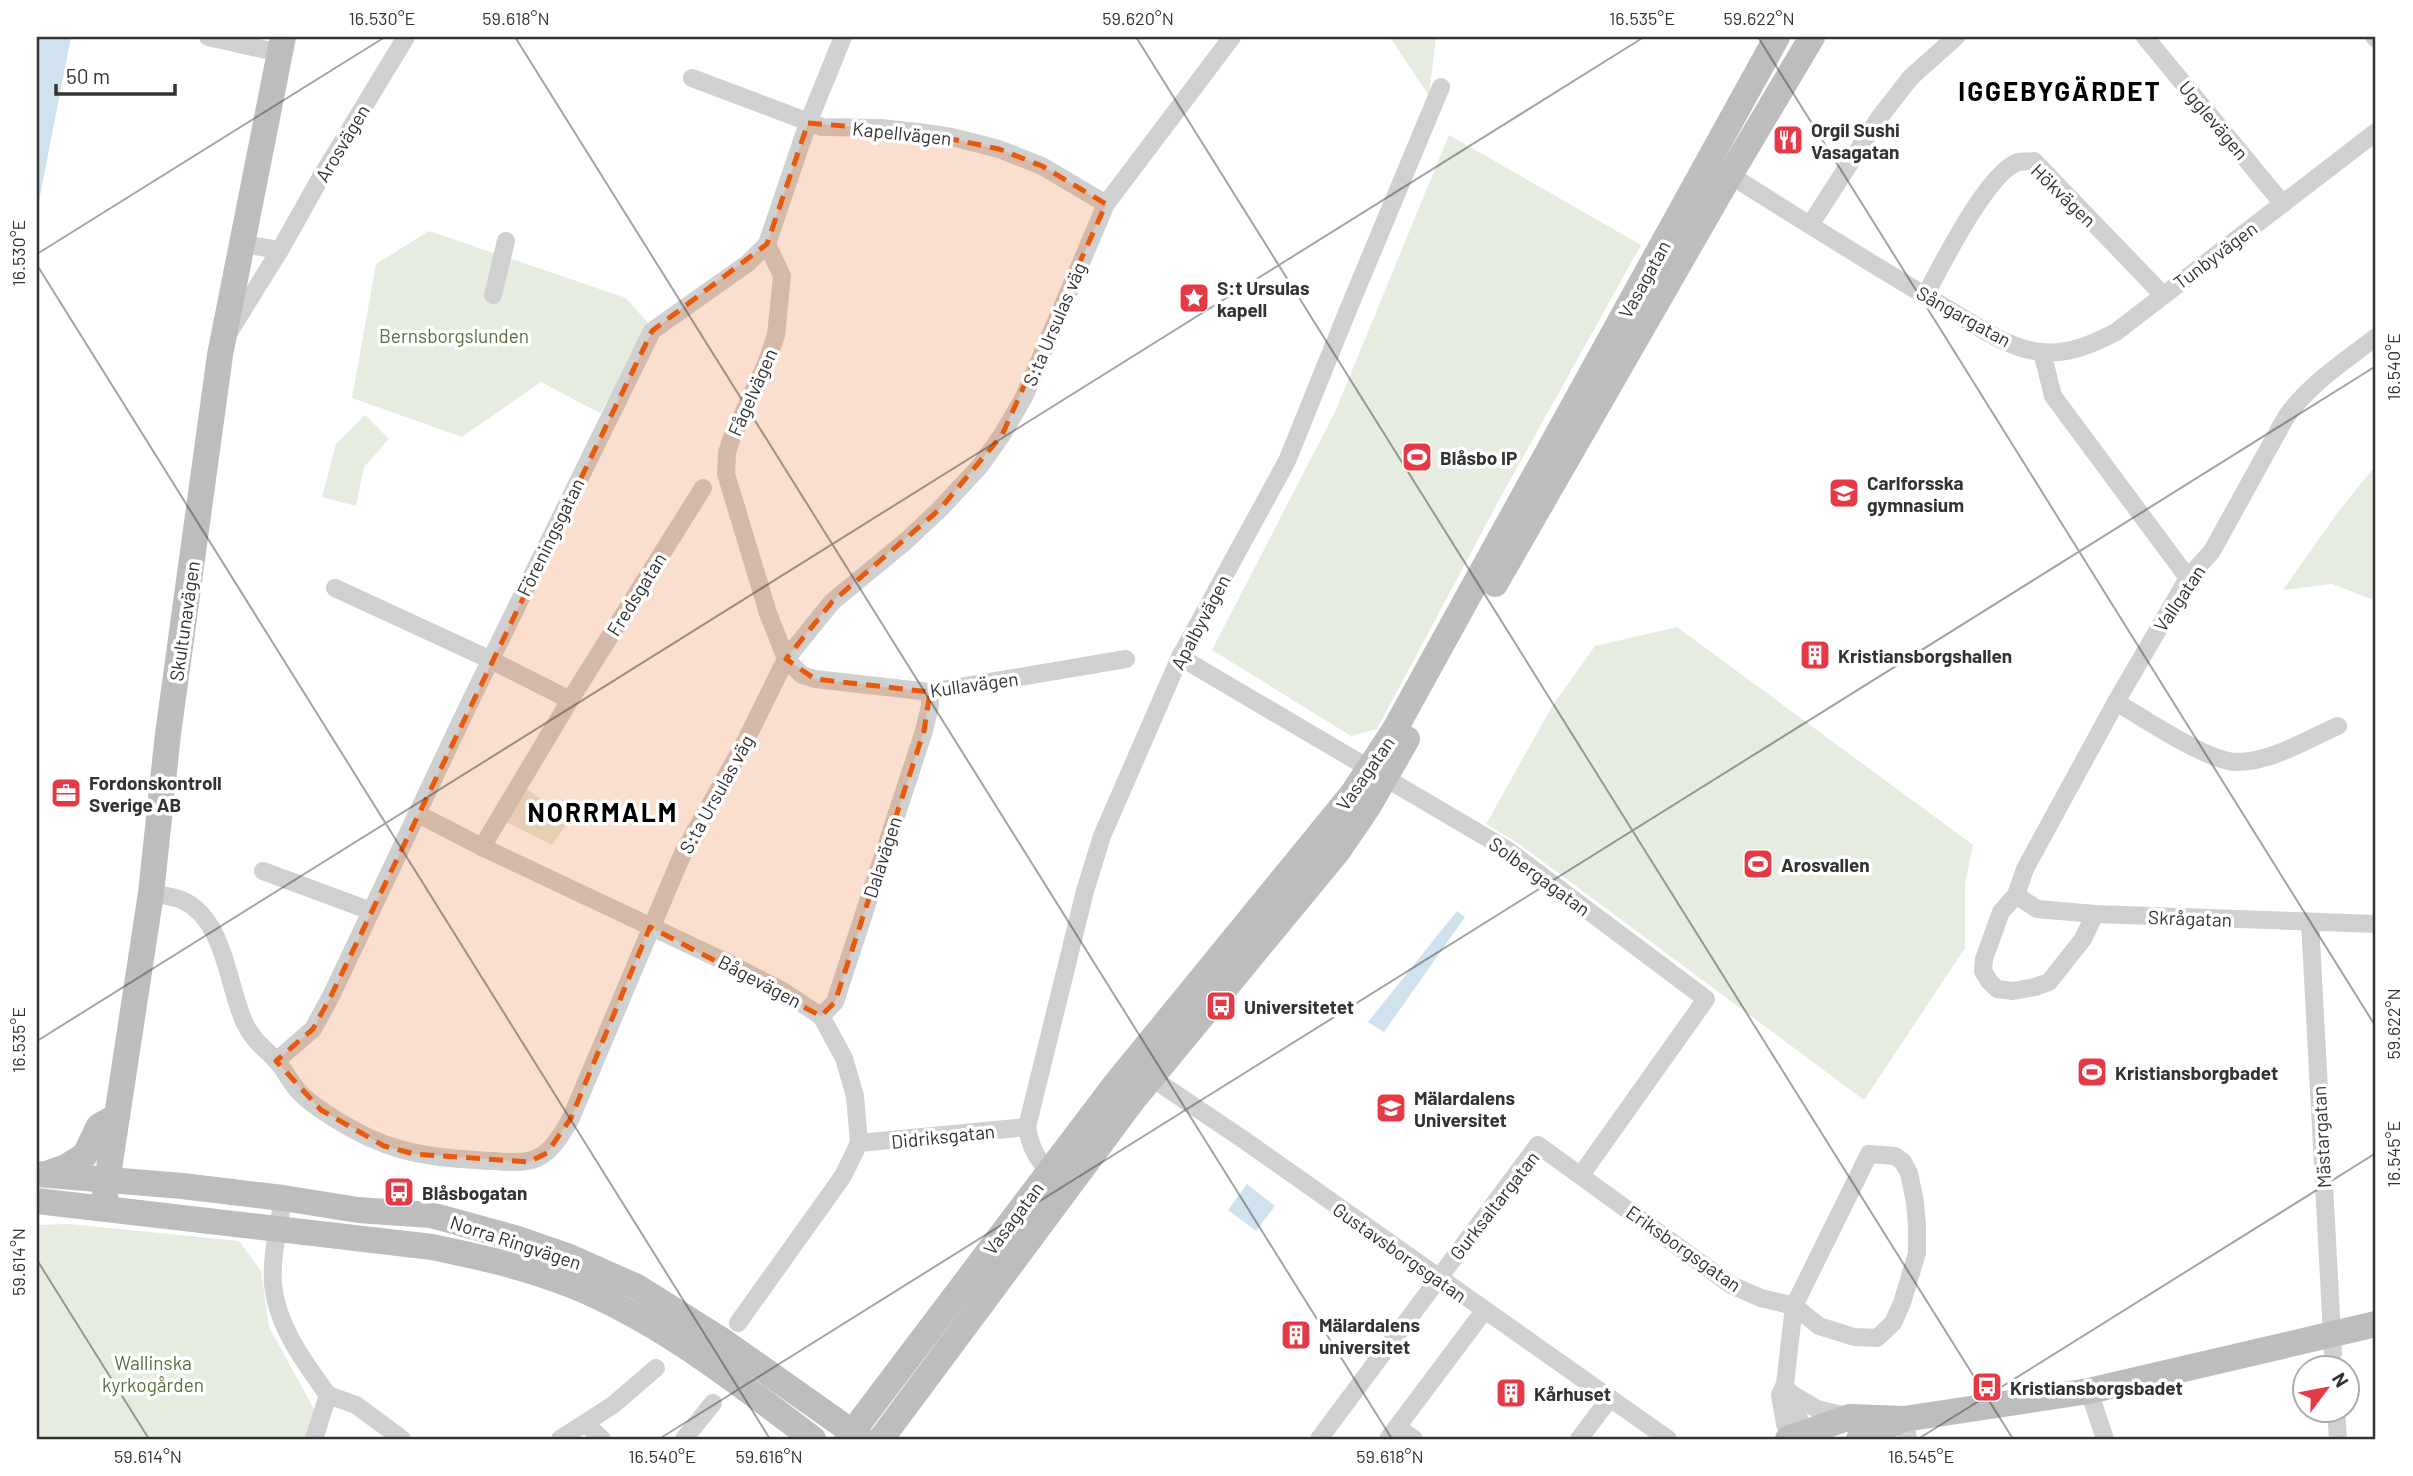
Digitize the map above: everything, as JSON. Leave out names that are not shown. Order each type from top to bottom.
[{"type":"street","points":[[208,37],[282,45]]},
{"type":"street","name":"Arosvägen","points":[[222,343],[406,37]]},
{"type":"street","name":"Föreningsgatan","points":[[276,1061],[313,1029],[652,331],[748,263],[767,244],[808,123],[843,37]]},
{"type":"street","name":"S:ta Ursulas väg","points":[[151,893],[181,899],[196,909],[209,924],[233,985],[244,1023],[256,1043],[276,1061],[301,1094],[321,1110],[384,1146],[414,1154],[529,1162],[547,1153],[572,1118],[683,853],[742,748],[786,659],[832,602],[906,541],[980,466],[1024,397],[1106,204],[1232,37]]},
{"type":"street","name":"Vasagatan","points":[[854,1437],[1048,1171],[1338,851],[1377,774],[1719,168],[1777,37]]},
{"type":"street","name":"Vasagatan","points":[[1719,168],[1812,37]]},
{"type":"street","points":[[1810,225],[1879,117],[1911,77],[1955,37]]},
{"type":"street","name":"Ugglevägen","points":[[2145,37],[2283,204]]},
{"type":"street","name":"Skultunavägen","points":[[103,1208],[151,893],[168,734],[222,343],[282,45]]},
{"type":"street","name":"Kapellvägen","points":[[692,78],[822,127],[918,132],[999,149],[1042,166],[1106,204]]},
{"type":"street","name":"Apalbyvägen","points":[[1027,1127],[1085,891],[1102,836],[1180,657],[1287,461],[1441,87]]},
{"type":"street","name":"Tunbyvägen","points":[[2042,352],[2084,348],[2116,332],[2376,132]]},
{"type":"street","name":"Hökvägen","points":[[1925,296],[1969,216],[1983,197],[2006,170],[2018,162],[2034,161],[2163,295]]},
{"type":"street","name":"Sångargatan","points":[[1719,168],[1993,335],[2022,348],[2042,352]]},
{"type":"street","points":[[493,295],[506,241]]},
{"type":"street","points":[[242,244],[280,250]]},
{"type":"street","name":"Fågelvägen","points":[[767,244],[782,276],[776,335],[766,364],[731,440],[726,474],[768,613],[786,659]]},
{"type":"street","name":"Vallgatan","points":[[2095,914],[2083,939],[2049,982],[2013,991],[1997,989],[1983,971],[1984,959],[2001,912],[2017,891],[2025,869],[2116,702],[2188,578],[2212,551],[2296,402],[2376,337]]},
{"type":"street","points":[[2042,352],[2053,396],[2188,578]]},
{"type":"street","name":"Fredsgatan","points":[[482,847],[570,700],[703,488]]},
{"type":"street","points":[[335,588],[491,660],[570,700]]},
{"type":"street","name":"Solbergagatan","points":[[1180,657],[1506,849],[1706,999],[1581,1175]]},
{"type":"street","name":"Kullavägen","points":[[786,659],[802,675],[815,679],[930,692],[1126,659]]},
{"type":"street","name":"Dalavägen","points":[[821,1016],[835,1002],[924,731],[930,706],[930,692]]},
{"type":"street","points":[[2116,702],[2209,755],[2235,762],[2262,758],[2339,726]]},
{"type":"street","name":"Bågevägen","points":[[418,814],[781,990],[821,1016],[844,1058],[855,1096],[859,1143]]},
{"type":"street","points":[[263,871],[371,911]]},
{"type":"street","name":"Skrågatan","points":[[2017,891],[2037,909],[2095,914],[2376,924]]},
{"type":"street","name":"Mästargatan","points":[[2310,922],[2334,1353]]},
{"type":"street","name":"Vasagatan","points":[[881,1439],[1141,1071]]},
{"type":"street","name":"Gustavsborgsgatan","points":[[1141,1071],[1244,1140],[1437,1279],[1668,1439]]},
{"type":"street","points":[[39,1179],[85,1155],[99,1126],[117,1116],[119,1132],[130,1161],[182,1186]]},
{"type":"street","points":[[1027,1127],[1030,1144],[1038,1160],[1048,1171]]},
{"type":"street","name":"Didriksgatan","points":[[859,1143],[1027,1127]]},
{"type":"street","points":[[738,1323],[843,1176],[859,1143]]},
{"type":"street","name":"Gurksaltargatan","points":[[1319,1439],[1538,1145],[1581,1175]]},
{"type":"street","points":[[1794,1306],[1819,1326],[1854,1337],[1877,1338],[1893,1324],[1917,1253],[1913,1192],[1909,1173],[1903,1162],[1895,1156],[1869,1154],[1794,1306],[1787,1388],[1796,1437],[1854,1428],[1906,1429],[2089,1391],[2334,1353],[2376,1324]]},
{"type":"street","name":"Eriksborgsgatan","points":[[1581,1175],[1731,1285],[1761,1298],[1794,1306]]},
{"type":"street","name":"Norra Ringvägen","points":[[39,1179],[108,1180],[182,1186],[358,1210],[431,1215],[518,1239],[567,1256],[637,1287],[774,1376],[854,1437]]},
{"type":"street","points":[[283,1198],[273,1282],[284,1326],[328,1395],[356,1405],[402,1439]]},
{"type":"street","name":"Norra Ringvägen","points":[[37,1201],[432,1247],[494,1259],[573,1286],[627,1312],[692,1352],[813,1439]]},
{"type":"street","points":[[1414,1439],[1393,1433],[1484,1311]]},
{"type":"street","points":[[560,1439],[613,1405],[656,1368]]},
{"type":"street","points":[[1787,1388],[1817,1409],[1854,1428]]},
{"type":"street","points":[[2089,1391],[2105,1439]]},
{"type":"street","points":[[314,1439],[328,1395]]},
{"type":"street","points":[[1579,1439],[1610,1398]]},
{"type":"street","points":[[684,1439],[713,1403]]},
{"type":"street","points":[[586,1424],[602,1439]]},
{"type":"highlighted area","points":[[808,123],[918,132],[999,149],[1042,166],[1106,204],[1002,435],[940,509],[832,602],[786,659],[815,679],[930,692],[924,731],[835,1002],[821,1016],[650,927],[571,1118],[547,1153],[529,1162],[414,1154],[384,1146],[321,1110],[276,1061],[313,1029],[331,996],[652,331],[767,244]]},
{"type":"green space","points":[[1390,37],[1436,37],[1429,96]]},
{"type":"green space","name":"Blåsbo IP","points":[[1449,135],[1641,245],[1498,502],[1377,729],[1351,736],[1212,650],[1335,412]]},
{"type":"green space","name":"Bernsborgslunden","points":[[429,231],[626,298],[647,322],[600,413],[541,382],[462,437],[352,398],[376,264]]},
{"type":"green space","points":[[365,415],[389,439],[364,467],[356,506],[322,497],[336,444]]},
{"type":"green space","points":[[2376,465],[2376,601],[2332,584],[2283,590],[2338,512]]},
{"type":"green space","name":"Arosvallen","points":[[1677,627],[1973,845],[1965,884],[1965,948],[1864,1100],[1518,843],[1486,824],[1553,705],[1595,646]]},
{"type":"green space","points":[[525,788],[570,819],[552,845],[504,821]]},
{"type":"green space","name":"Wallinska kyrkogården","points":[[69,1224],[239,1241],[261,1271],[269,1327],[314,1409],[306,1439],[37,1439],[37,1225]]},
{"type":"water","points":[[37,37],[71,37],[38,206],[37,255]]},
{"type":"water","points":[[1457,911],[1465,917],[1384,1032],[1368,1022]]},
{"type":"water","points":[[1247,1184],[1275,1206],[1256,1231],[1228,1210]]},
{"type":"place","name":"Orgil Sushi Vasagatan","points":[[1788,140]]},
{"type":"place","name":"S:t Ursulas kapell","points":[[1194,298]]},
{"type":"place","name":"Blåsbo IP","points":[[1417,457]]},
{"type":"place","name":"Carlforsska gymnasium","points":[[1844,493]]},
{"type":"place","name":"Kristiansborgshallen","points":[[1815,655]]},
{"type":"place","name":"Fordonskontroll Sverige AB","points":[[66,793]]},
{"type":"place","name":"Arosvallen","points":[[1758,864]]},
{"type":"place","name":"Universitetet","points":[[1221,1006]]},
{"type":"place","name":"Kristiansborgbadet","points":[[2092,1072]]},
{"type":"place","name":"Mälardalens Universitet","points":[[1391,1108]]},
{"type":"place","name":"Blåsbogatan","points":[[399,1192]]},
{"type":"place","name":"Mälardalens universitet","points":[[1296,1335]]},
{"type":"place","name":"Kristiansborgsbadet","points":[[1987,1387]]},
{"type":"place","name":"Kårhuset","points":[[1511,1393]]},
{"type":"district","name":"IGGEBYGÄRDET","points":[[2060,90]]},
{"type":"district","name":"NORRMALM","points":[[603,811]]}]
